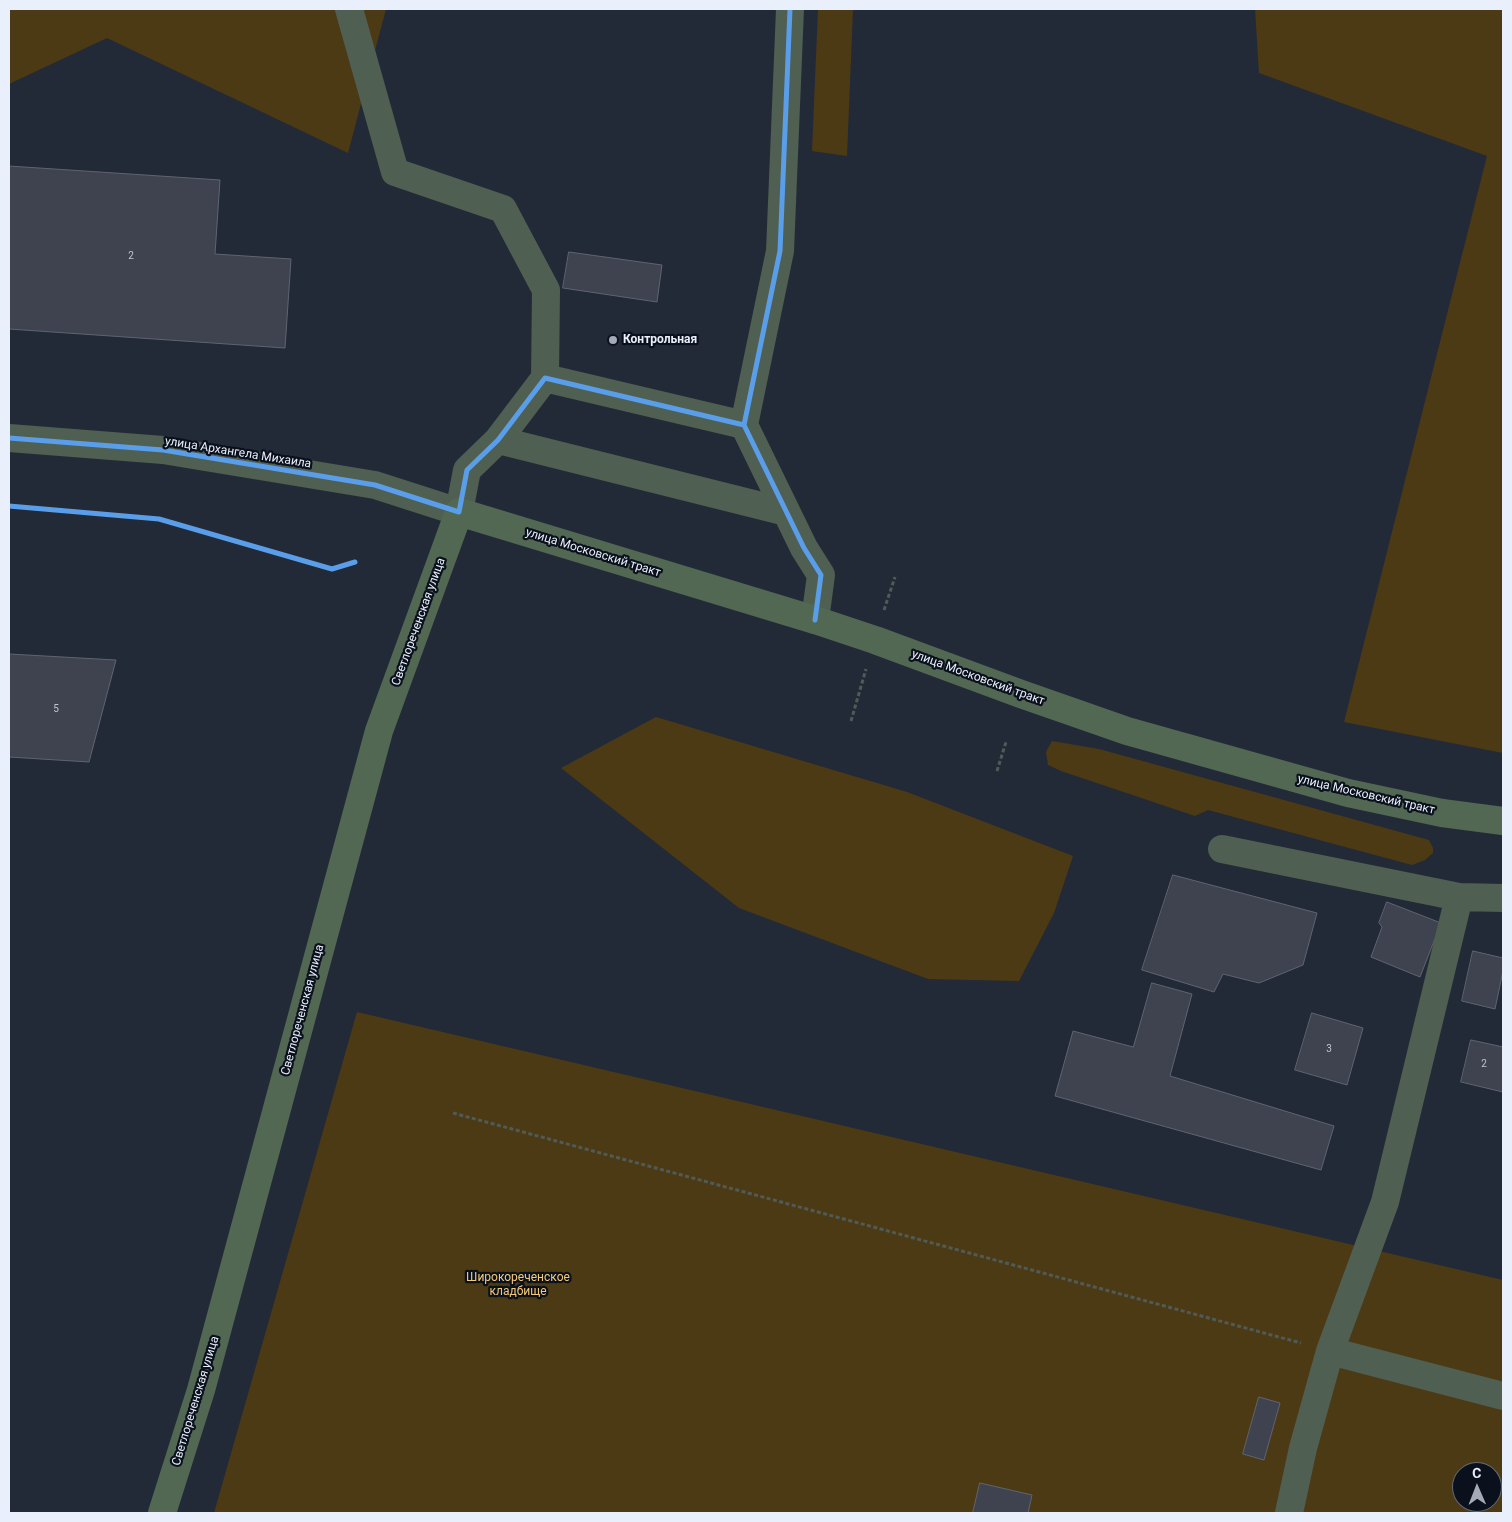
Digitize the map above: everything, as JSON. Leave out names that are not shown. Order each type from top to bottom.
[{"type":"main road","name":"улица Московский тракт","points":[[459,512],[815,620],[1127,731],[1348,793],[1442,813],[1503,821]]},
{"type":"main road","name":"Светлореченская улица","points":[[162,1513],[201,1390],[379,731],[459,512]]},
{"type":"street","points":[[349,9],[395,172],[503,209],[546,290],[545,378],[498,440],[467,470],[459,512]]},
{"type":"street","points":[[790,9],[780,251],[744,425],[804,548],[821,575],[815,620]]},
{"type":"street","points":[[545,378],[744,425]]},
{"type":"street","name":"улица Архангела Михаила","points":[[9,438],[173,452],[375,485],[459,512]]},
{"type":"street","points":[[498,440],[786,512]]},
{"type":"street","points":[[1222,850],[1460,897],[1503,898]]},
{"type":"street","points":[[1289,1513],[1303,1448],[1330,1351],[1385,1202],[1460,897]]},
{"type":"street","points":[[1330,1351],[1503,1396]]},
{"type":"path","points":[[997,771],[1006,742]]},
{"type":"path","points":[[453,1113],[1330,1351]]},
{"type":"green space","points":[[9,9],[386,9],[348,153],[107,38],[9,84]]},
{"type":"green space","points":[[818,9],[853,9],[847,156],[812,151]]},
{"type":"green space","points":[[1255,9],[1503,9],[1503,753],[1344,722],[1487,156],[1259,73]]},
{"type":"green space","points":[[656,717],[907,792],[1073,856],[1054,913],[1019,981],[928,979],[739,908],[561,768]]},
{"type":"green space","points":[[1052,741],[1099,749],[1429,840],[1433,853],[1425,860],[1412,865],[1208,810],[1195,816],[1048,765],[1046,752]]},
{"type":"green space","name":"Широкореченское кладбище","points":[[357,1012],[1503,1280],[1503,1513],[214,1513]]},
{"type":"building","points":[[9,166],[220,180],[215,254],[291,259],[285,348],[9,329]]},
{"type":"building","points":[[569,252],[662,265],[657,302],[563,288]]},
{"type":"building","points":[[9,654],[116,660],[89,762],[9,757]]},
{"type":"building","points":[[1173,875],[1317,913],[1303,965],[1259,983],[1223,974],[1214,992],[1142,970]]},
{"type":"building","points":[[1387,902],[1441,923],[1420,977],[1371,957],[1382,927],[1379,923]]},
{"type":"building","points":[[1473,951],[1503,958],[1503,971],[1495,1009],[1462,1001]]},
{"type":"building","points":[[1152,983],[1192,994],[1170,1076],[1334,1126],[1321,1170],[1055,1096],[1073,1031],[1133,1047]]},
{"type":"building","points":[[1312,1013],[1363,1028],[1347,1085],[1295,1070]]},
{"type":"building","points":[[1471,1040],[1503,1047],[1503,1092],[1461,1082]]},
{"type":"building","points":[[1259,1397],[1280,1403],[1264,1460],[1243,1454]]},
{"type":"building","points":[[980,1483],[1032,1495],[1028,1513],[973,1513]]},
{"type":"cycle path","points":[[744,425],[780,251],[790,9]]},
{"type":"cycle path","points":[[9,438],[163,450],[375,485],[459,512],[467,470],[498,440],[545,378],[744,425],[804,548],[821,575],[815,620]]},
{"type":"cycle path","points":[[9,506],[159,519],[332,569],[355,562]]},
{"type":"place","name":"Контрольная","points":[[613,340]]}]
